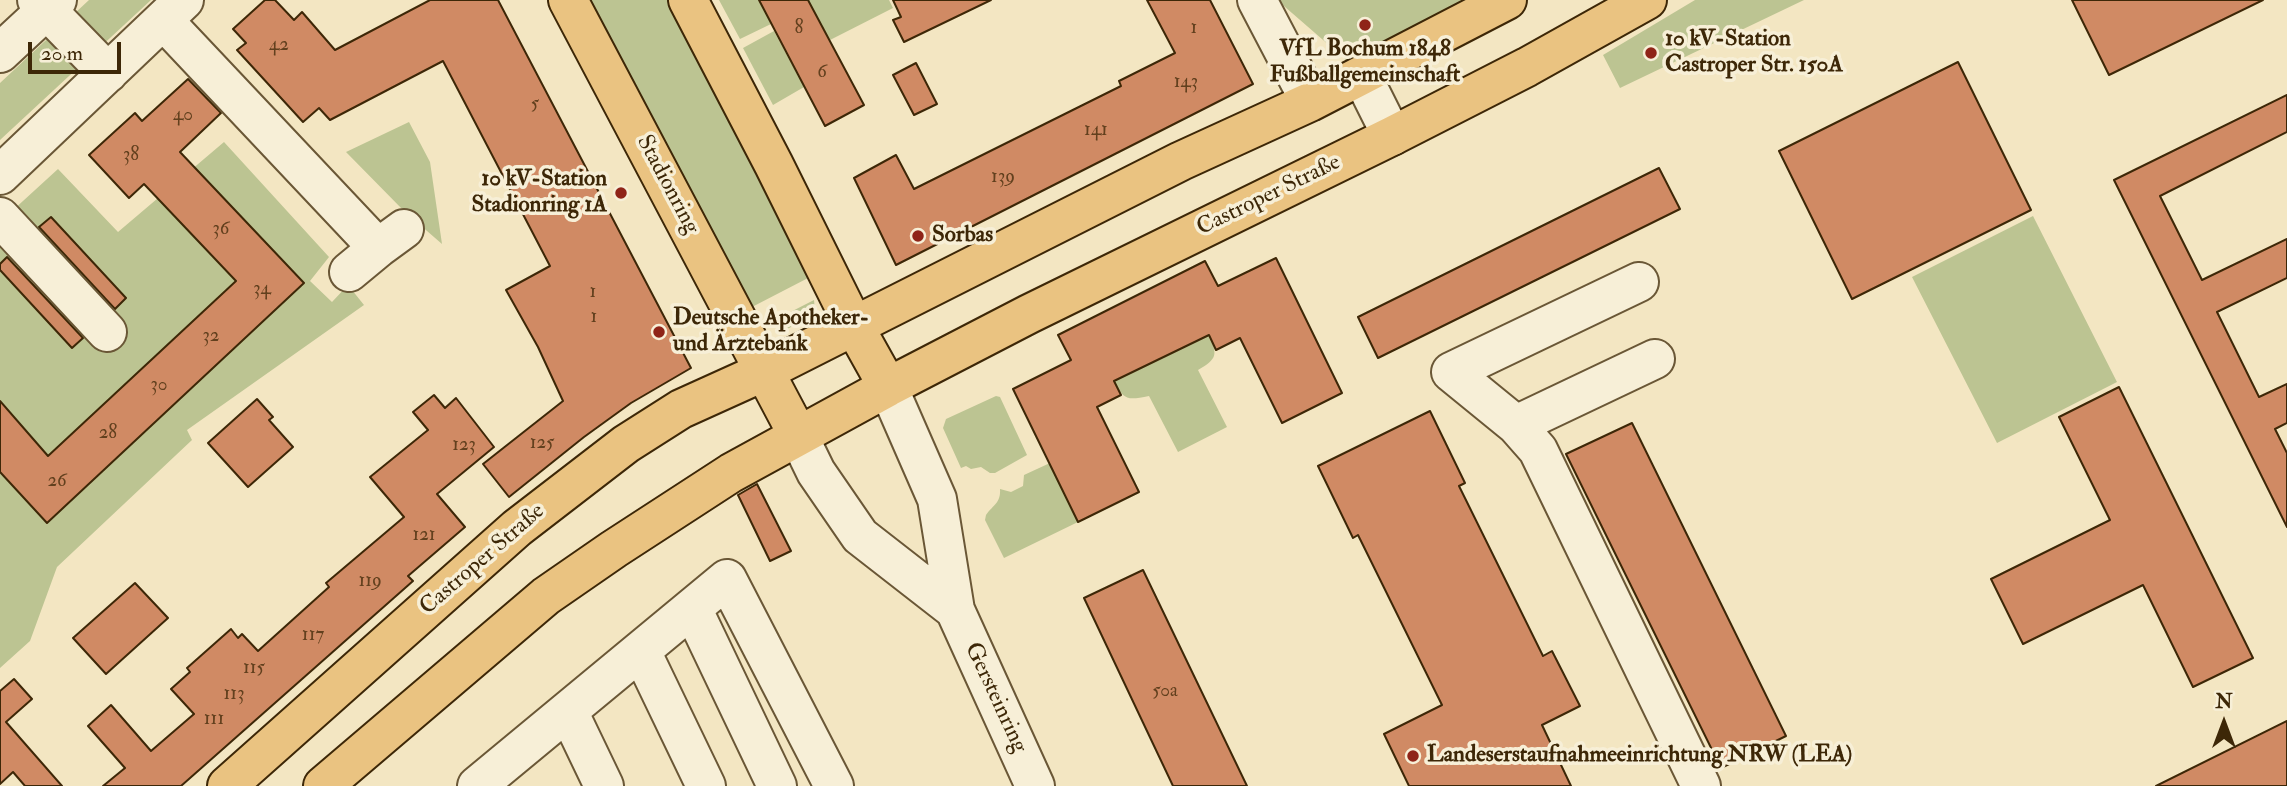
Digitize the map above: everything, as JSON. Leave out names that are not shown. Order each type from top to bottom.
[{"type":"main road","name":"Stadionring","points":[[568,0],[765,371]]},
{"type":"main road","points":[[688,0],[780,176],[854,327],[888,387]]},
{"type":"main road","name":"Castroper Straße","points":[[227,786],[517,528],[626,444],[693,402],[765,371],[1181,161],[1362,76],[1507,0]]},
{"type":"main road","name":"Castroper Straße","points":[[323,786],[546,596],[732,473],[798,435],[1029,314],[1392,136],[1527,67],[1647,0]]},
{"type":"main road","points":[[765,371],[798,435]]},
{"type":"street","points":[[1256,0],[1303,86]]},
{"type":"street","points":[[0,53],[35,7],[108,73]]},
{"type":"street","points":[[0,176],[173,10],[377,250]]},
{"type":"street","points":[[1362,76],[1392,136]]},
{"type":"street","points":[[0,217],[107,332]]},
{"type":"street","points":[[1639,282],[1451,372],[1516,425],[1538,450],[1701,786]]},
{"type":"street","points":[[1516,425],[1655,359]]},
{"type":"street","name":"Gersteinring","points":[[888,387],[937,499],[955,610],[1035,786]]},
{"type":"street","name":"Gersteinring","points":[[798,435],[816,472],[860,536],[955,610]]},
{"type":"street","points":[[477,786],[727,579],[834,786]]},
{"type":"street","points":[[692,608],[777,786]]},
{"type":"street","points":[[641,650],[706,786]]},
{"type":"street","points":[[568,711],[604,786]]},
{"type":"green space","points":[[89,0],[151,0],[0,140],[0,83]]},
{"type":"green space","points":[[581,0],[672,0],[810,277],[752,307],[725,268]]},
{"type":"green space","points":[[719,0],[759,0],[771,24],[740,39]]},
{"type":"green space","points":[[808,0],[889,0],[893,8],[830,40]]},
{"type":"green space","name":"VfL Bochum 1848 Fußballgemeinschaft","points":[[1277,0],[1468,0],[1350,67],[1345,59]]},
{"type":"green space","points":[[1695,0],[1804,0],[1620,88],[1603,55]]},
{"type":"green space","points":[[774,31],[804,87],[773,105],[743,48]]},
{"type":"green space","points":[[409,122],[430,162],[442,244],[404,211],[346,152]]},
{"type":"green space","points":[[224,142],[329,257],[310,281],[332,302],[348,285],[364,305],[187,430],[192,440],[57,567],[30,641],[0,668],[0,222],[58,169],[118,232]]},
{"type":"green space","points":[[2033,216],[2117,382],[1997,443],[1912,277]]},
{"type":"green space","points":[[814,300],[815,312],[805,320],[781,332],[769,323]]},
{"type":"green space","points":[[1209,335],[1214,356],[1198,370],[1227,427],[1178,452],[1149,396],[1127,398],[1114,381]]},
{"type":"green space","points":[[996,396],[1000,397],[1027,455],[995,473],[981,467],[961,468],[943,428],[946,419]]},
{"type":"green space","points":[[1050,463],[1078,522],[1004,558],[985,520],[986,515],[998,501],[1000,489],[1011,492],[1023,486],[1024,475]]},
{"type":"building","points":[[265,0],[275,0],[294,20],[302,12],[335,50],[430,0],[498,0],[691,368],[631,403],[509,497],[483,464],[563,401],[538,347],[506,290],[550,266],[443,61],[330,120],[319,108],[303,122],[237,50],[246,43],[233,29]]},
{"type":"building","points":[[759,0],[808,0],[864,105],[825,126]]},
{"type":"building","points":[[893,0],[991,0],[904,42],[893,20],[901,17]]},
{"type":"building","points":[[1147,0],[1210,0],[1253,84],[896,265],[854,178],[896,155],[914,189],[1121,86],[1119,81],[1175,53]]},
{"type":"building","points":[[2072,0],[2263,0],[2109,75]]},
{"type":"building","points":[[1958,62],[2031,210],[1852,299],[1779,151]]},
{"type":"building","points":[[916,63],[937,104],[914,115],[893,75]]},
{"type":"building","points":[[188,79],[221,113],[180,152],[304,283],[47,523],[0,472],[0,401],[48,456],[236,281],[144,184],[129,198],[89,155],[135,113],[142,121]]},
{"type":"building","points":[[2287,95],[2287,132],[2160,196],[2202,280],[2287,239],[2287,278],[2217,312],[2259,397],[2287,384],[2287,423],[2275,429],[2287,453],[2287,527],[2114,180]]},
{"type":"building","points":[[1659,168],[1680,209],[1378,358],[1358,317]]},
{"type":"building","points":[[51,217],[126,298],[115,309],[39,227]]},
{"type":"building","points":[[7,257],[83,338],[72,348],[0,270],[0,264]]},
{"type":"building","points":[[1276,258],[1342,393],[1282,423],[1240,338],[1216,350],[1209,335],[1114,381],[1121,395],[1097,407],[1139,492],[1078,522],[1013,389],[1071,360],[1058,335],[1205,261],[1218,286]]},
{"type":"building","points":[[2119,387],[2253,658],[2193,687],[2143,585],[2023,644],[1991,579],[2110,520],[2059,417]]},
{"type":"building","points":[[434,395],[445,408],[456,398],[494,447],[437,494],[465,527],[408,576],[413,581],[181,786],[103,786],[125,768],[88,726],[111,705],[151,751],[194,714],[171,689],[190,672],[187,668],[231,629],[238,638],[242,634],[258,651],[329,587],[326,583],[404,517],[370,477],[428,430],[413,412]]},
{"type":"building","points":[[257,399],[273,417],[269,420],[293,447],[248,487],[208,443]]},
{"type":"building","points":[[1430,411],[1465,483],[1459,486],[1543,656],[1552,651],[1580,706],[1542,725],[1571,786],[1409,786],[1384,734],[1442,705],[1358,535],[1353,538],[1318,466]]},
{"type":"building","points":[[1632,423],[1786,736],[1721,768],[1566,454]]},
{"type":"building","points":[[757,484],[791,551],[770,561],[738,495]]},
{"type":"building","points":[[1143,570],[1247,786],[1173,786],[1084,598]]},
{"type":"building","points":[[135,583],[168,618],[106,674],[73,638]]},
{"type":"building","points":[[14,679],[32,699],[6,722],[62,786],[25,786],[13,772],[0,784],[0,691]]},
{"type":"building","points":[[2287,721],[2287,786],[2156,786]]},
{"type":"place","name":"VfL Bochum 1848 Fußballgemeinschaft","points":[[1365,25]]},
{"type":"place","name":"10 kV-Station Castroper Str. 150A","points":[[1651,53]]},
{"type":"place","name":"10 kV-Station Stadionring 1A","points":[[621,193]]},
{"type":"place","name":"Sorbas","points":[[918,236]]},
{"type":"place","name":"Deutsche Apotheker- und Ärztebank","points":[[659,332]]},
{"type":"place","name":"Landeserstaufnahmeeinrichtung NRW (LEA)","points":[[1413,756]]}]
